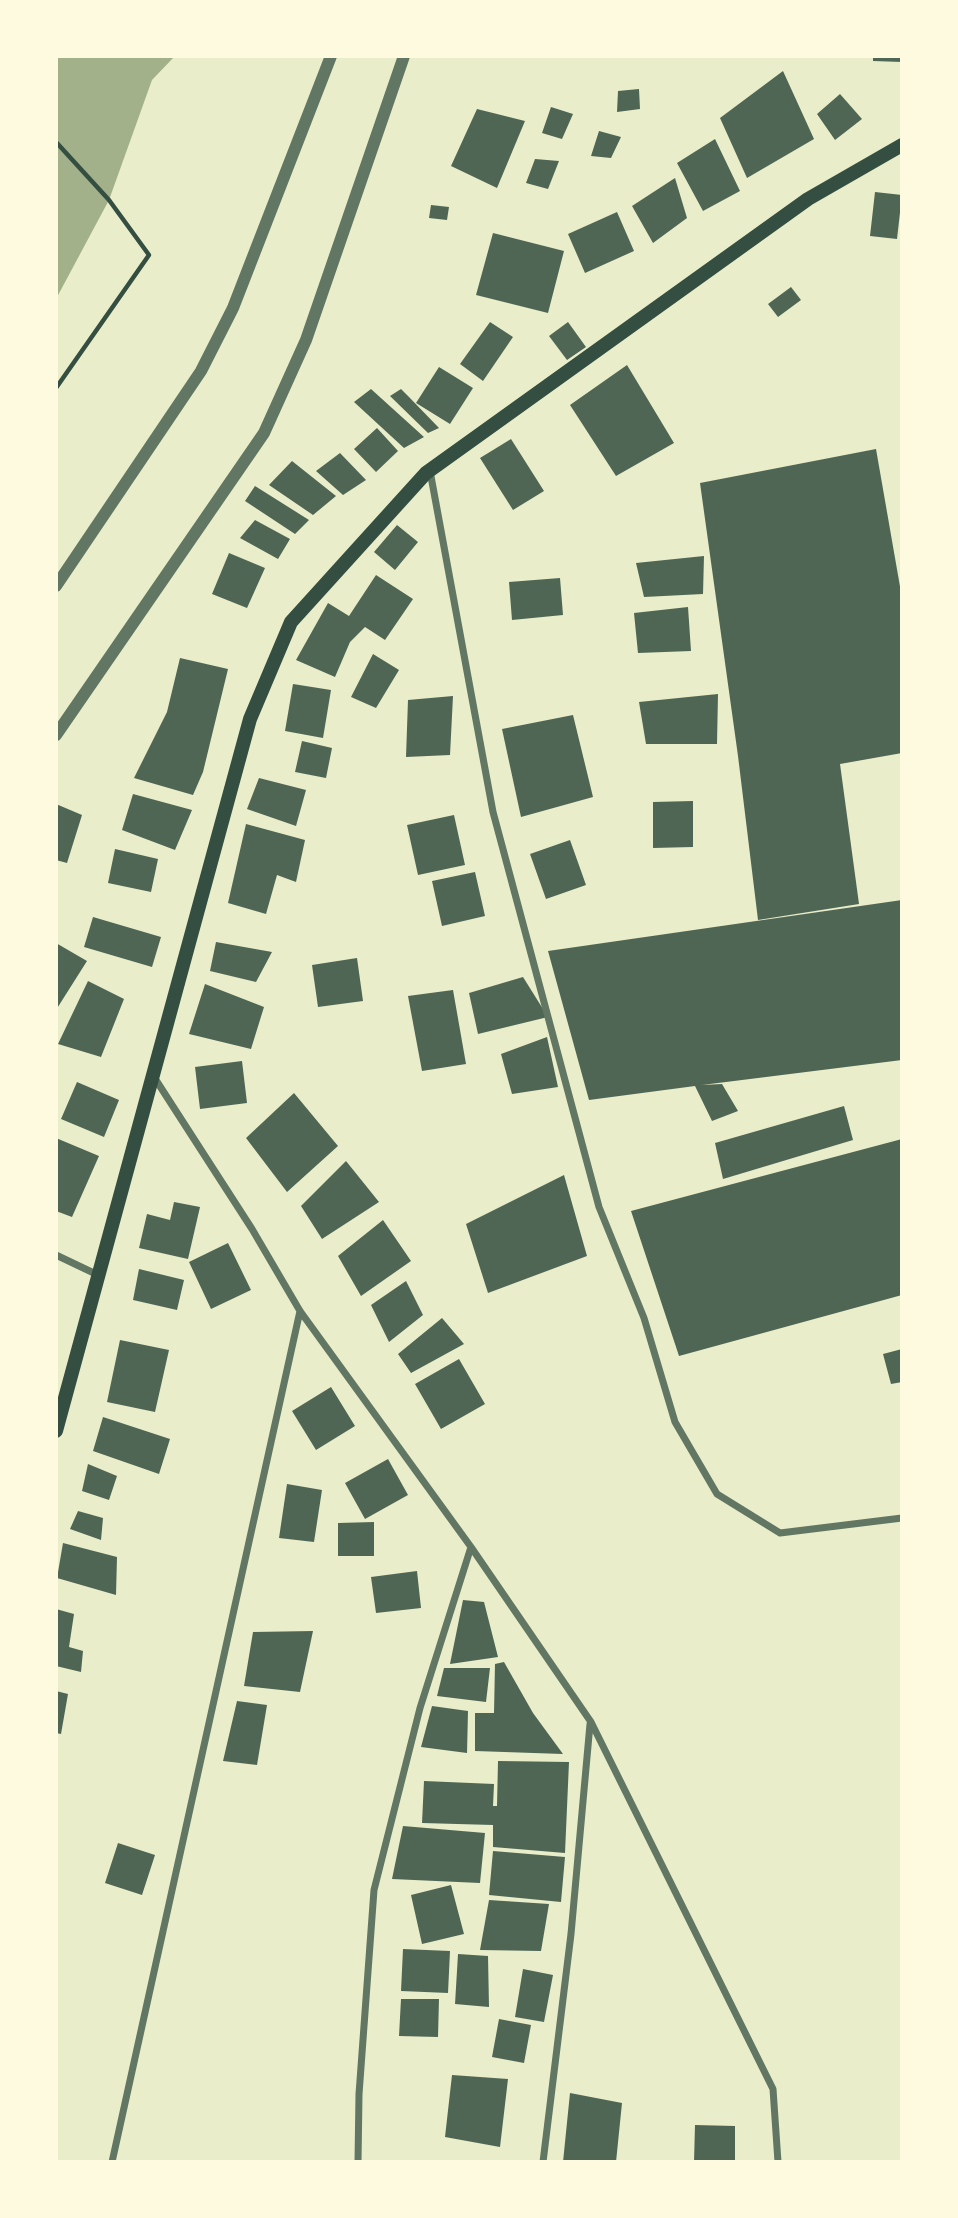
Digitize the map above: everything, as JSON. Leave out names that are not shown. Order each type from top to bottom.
[{"type":"main road","points":[[56,1431],[61,1390],[97,1275],[250,719],[291,622],[430,471],[808,199],[902,145]]},
{"type":"street","points":[[56,586],[201,371],[233,307],[331,56]]},
{"type":"street","points":[[56,735],[264,433],[306,340],[404,56]]},
{"type":"street","points":[[430,471],[493,812],[599,1207],[644,1318],[675,1422],[717,1494],[780,1533],[902,1518]]},
{"type":"street","points":[[152,1075],[252,1229],[300,1311],[471,1548],[591,1722],[773,2089],[778,2162]]},
{"type":"street","points":[[56,1255],[97,1275]]},
{"type":"street","points":[[112,2162],[300,1311]]},
{"type":"street","points":[[358,2162],[359,2094],[374,1891],[420,1708],[471,1548]]},
{"type":"street","points":[[543,2162],[571,1934],[591,1722]]},
{"type":"path","points":[[56,142],[109,200],[149,256],[56,388]]},
{"type":"shaded area","points":[[56,56],[175,56],[152,80],[109,200],[56,299]]},
{"type":"building","points":[[873,56],[902,56],[902,62],[873,61]]},
{"type":"building","points":[[783,71],[814,139],[747,178],[720,118]]},
{"type":"building","points":[[639,89],[640,109],[617,112],[618,91]]},
{"type":"building","points":[[840,94],[862,119],[835,140],[817,114]]},
{"type":"building","points":[[551,107],[573,114],[562,139],[542,133]]},
{"type":"building","points":[[477,109],[525,121],[497,188],[451,166]]},
{"type":"building","points":[[599,131],[621,137],[611,158],[591,156]]},
{"type":"building","points":[[715,139],[740,191],[703,211],[677,163]]},
{"type":"building","points":[[535,159],[559,161],[548,189],[526,183]]},
{"type":"building","points":[[675,178],[687,218],[653,243],[632,206]]},
{"type":"building","points":[[875,192],[902,195],[897,239],[870,236]]},
{"type":"building","points":[[431,205],[449,207],[447,220],[429,218]]},
{"type":"building","points":[[617,212],[634,251],[585,273],[568,234]]},
{"type":"building","points":[[493,233],[564,251],[548,313],[476,295]]},
{"type":"building","points":[[791,287],[801,300],[778,317],[768,304]]},
{"type":"building","points":[[490,322],[513,337],[483,381],[460,364]]},
{"type":"building","points":[[568,322],[586,347],[567,360],[549,336]]},
{"type":"building","points":[[627,365],[674,443],[616,476],[570,405]]},
{"type":"building","points":[[439,367],[473,388],[450,424],[416,403]]},
{"type":"building","points":[[371,389],[424,437],[404,448],[354,402]]},
{"type":"building","points":[[401,389],[439,428],[428,433],[390,396]]},
{"type":"building","points":[[377,428],[398,451],[376,472],[354,449]]},
{"type":"building","points":[[511,439],[544,491],[513,510],[480,458]]},
{"type":"building","points":[[876,449],[902,598],[902,753],[840,764],[859,904],[758,920],[700,483]]},
{"type":"building","points":[[340,453],[366,480],[343,495],[316,471]]},
{"type":"building","points":[[292,461],[336,496],[313,515],[269,485]]},
{"type":"building","points":[[255,486],[309,520],[295,534],[245,501]]},
{"type":"building","points":[[255,520],[290,539],[278,559],[240,538]]},
{"type":"building","points":[[397,525],[418,542],[395,570],[374,552]]},
{"type":"building","points":[[229,553],[265,568],[247,608],[212,594]]},
{"type":"building","points":[[704,556],[703,594],[644,597],[636,563]]},
{"type":"building","points":[[376,575],[413,599],[385,640],[365,627],[350,642],[335,677],[296,660],[328,603],[349,616]]},
{"type":"building","points":[[560,578],[563,615],[512,620],[509,582]]},
{"type":"building","points":[[688,607],[691,651],[638,653],[634,613]]},
{"type":"building","points":[[373,654],[399,670],[376,708],[351,697]]},
{"type":"building","points":[[180,658],[228,669],[203,772],[193,795],[134,778],[167,712]]},
{"type":"building","points":[[293,684],[331,690],[323,738],[285,731]]},
{"type":"building","points":[[718,694],[717,744],[646,744],[639,702]]},
{"type":"building","points":[[453,696],[450,755],[406,757],[408,700]]},
{"type":"building","points":[[573,715],[593,797],[521,817],[502,729]]},
{"type":"building","points":[[302,741],[332,748],[326,778],[295,772]]},
{"type":"building","points":[[259,778],[306,790],[296,826],[247,809]]},
{"type":"building","points":[[133,794],[192,810],[175,850],[122,830]]},
{"type":"building","points":[[693,801],[693,847],[653,848],[653,802]]},
{"type":"building","points":[[56,804],[82,815],[67,863],[56,860]]},
{"type":"building","points":[[454,815],[465,865],[418,875],[407,825]]},
{"type":"building","points":[[246,824],[305,840],[296,882],[277,875],[266,914],[228,903]]},
{"type":"building","points":[[570,840],[586,885],[546,899],[530,854]]},
{"type":"building","points":[[115,849],[158,859],[151,892],[108,883]]},
{"type":"building","points":[[475,872],[485,916],[442,926],[432,881]]},
{"type":"building","points":[[902,900],[902,1060],[702,1085],[722,1084],[738,1111],[712,1121],[695,1086],[589,1100],[548,951]]},
{"type":"building","points":[[93,917],[161,937],[152,967],[84,947]]},
{"type":"building","points":[[216,942],[272,952],[256,982],[210,971]]},
{"type":"building","points":[[56,943],[87,961],[56,1010]]},
{"type":"building","points":[[357,958],[363,1001],[318,1007],[312,965]]},
{"type":"building","points":[[523,977],[548,1017],[478,1034],[469,993]]},
{"type":"building","points":[[88,981],[124,999],[101,1057],[58,1044]]},
{"type":"building","points":[[205,984],[264,1007],[251,1049],[189,1034]]},
{"type":"building","points":[[453,990],[466,1064],[422,1071],[408,996]]},
{"type":"building","points":[[547,1037],[558,1087],[512,1094],[501,1054]]},
{"type":"building","points":[[242,1061],[247,1103],[200,1109],[195,1067]]},
{"type":"building","points":[[77,1082],[119,1100],[104,1137],[61,1119]]},
{"type":"building","points":[[294,1093],[338,1146],[287,1192],[246,1138]]},
{"type":"building","points":[[844,1106],[853,1140],[723,1179],[715,1143]]},
{"type":"building","points":[[56,1138],[99,1156],[72,1217],[56,1211]]},
{"type":"building","points":[[902,1139],[902,1295],[679,1356],[631,1211]]},
{"type":"building","points":[[346,1161],[379,1202],[322,1239],[301,1206]]},
{"type":"building","points":[[564,1175],[587,1256],[488,1293],[466,1224]]},
{"type":"building","points":[[174,1202],[200,1207],[188,1259],[139,1248],[147,1214],[170,1220]]},
{"type":"building","points":[[383,1220],[411,1261],[361,1296],[338,1256]]},
{"type":"building","points":[[228,1243],[251,1290],[211,1309],[189,1262]]},
{"type":"building","points":[[139,1269],[184,1280],[177,1310],[133,1300]]},
{"type":"building","points":[[406,1281],[423,1315],[389,1342],[371,1305]]},
{"type":"building","points":[[442,1318],[464,1344],[411,1373],[398,1354]]},
{"type":"building","points":[[120,1340],[169,1350],[155,1412],[107,1402]]},
{"type":"building","points":[[902,1349],[902,1382],[891,1384],[883,1354]]},
{"type":"building","points":[[459,1359],[485,1404],[441,1429],[415,1384]]},
{"type":"building","points":[[331,1387],[355,1426],[316,1450],[292,1411]]},
{"type":"building","points":[[103,1417],[170,1439],[159,1474],[93,1451]]},
{"type":"building","points":[[388,1459],[408,1495],[365,1519],[345,1483]]},
{"type":"building","points":[[88,1464],[117,1476],[109,1500],[82,1491]]},
{"type":"building","points":[[287,1484],[322,1490],[314,1542],[279,1538]]},
{"type":"building","points":[[78,1511],[103,1518],[101,1540],[70,1529]]},
{"type":"building","points":[[374,1522],[374,1556],[338,1556],[338,1523]]},
{"type":"building","points":[[63,1543],[117,1557],[116,1595],[57,1578]]},
{"type":"building","points":[[417,1571],[421,1608],[376,1613],[371,1577]]},
{"type":"building","points":[[463,1600],[484,1602],[498,1657],[450,1664]]},
{"type":"building","points":[[56,1609],[74,1614],[69,1647],[83,1651],[81,1672],[56,1666]]},
{"type":"building","points":[[313,1631],[300,1692],[244,1686],[253,1632]]},
{"type":"building","points":[[504,1662],[533,1713],[563,1754],[475,1751],[475,1713],[494,1713],[495,1664]]},
{"type":"building","points":[[444,1668],[490,1668],[486,1702],[437,1696]]},
{"type":"building","points":[[56,1691],[68,1694],[61,1734],[56,1733]]},
{"type":"building","points":[[237,1701],[267,1705],[257,1765],[223,1761]]},
{"type":"building","points":[[432,1706],[468,1711],[467,1753],[421,1747]]},
{"type":"building","points":[[498,1761],[569,1762],[565,1853],[493,1847],[493,1825],[422,1823],[424,1781],[494,1784],[493,1806],[497,1806]]},
{"type":"building","points":[[403,1826],[485,1833],[480,1883],[392,1879]]},
{"type":"building","points":[[118,1843],[155,1855],[142,1895],[105,1883]]},
{"type":"building","points":[[493,1851],[565,1857],[561,1902],[489,1895]]},
{"type":"building","points":[[451,1885],[464,1934],[422,1944],[411,1895]]},
{"type":"building","points":[[489,1900],[549,1904],[541,1951],[480,1950]]},
{"type":"building","points":[[403,1949],[450,1951],[448,1993],[401,1991]]},
{"type":"building","points":[[458,1954],[488,1956],[489,2007],[455,2004]]},
{"type":"building","points":[[523,1969],[553,1975],[544,2022],[515,2017]]},
{"type":"building","points":[[401,1999],[439,1999],[438,2037],[399,2036]]},
{"type":"building","points":[[499,2019],[531,2025],[524,2063],[492,2057]]},
{"type":"building","points":[[452,2075],[508,2079],[500,2147],[445,2137]]},
{"type":"building","points":[[570,2093],[622,2103],[616,2162],[563,2162]]},
{"type":"building","points":[[695,2125],[735,2126],[735,2162],[694,2162]]}]
